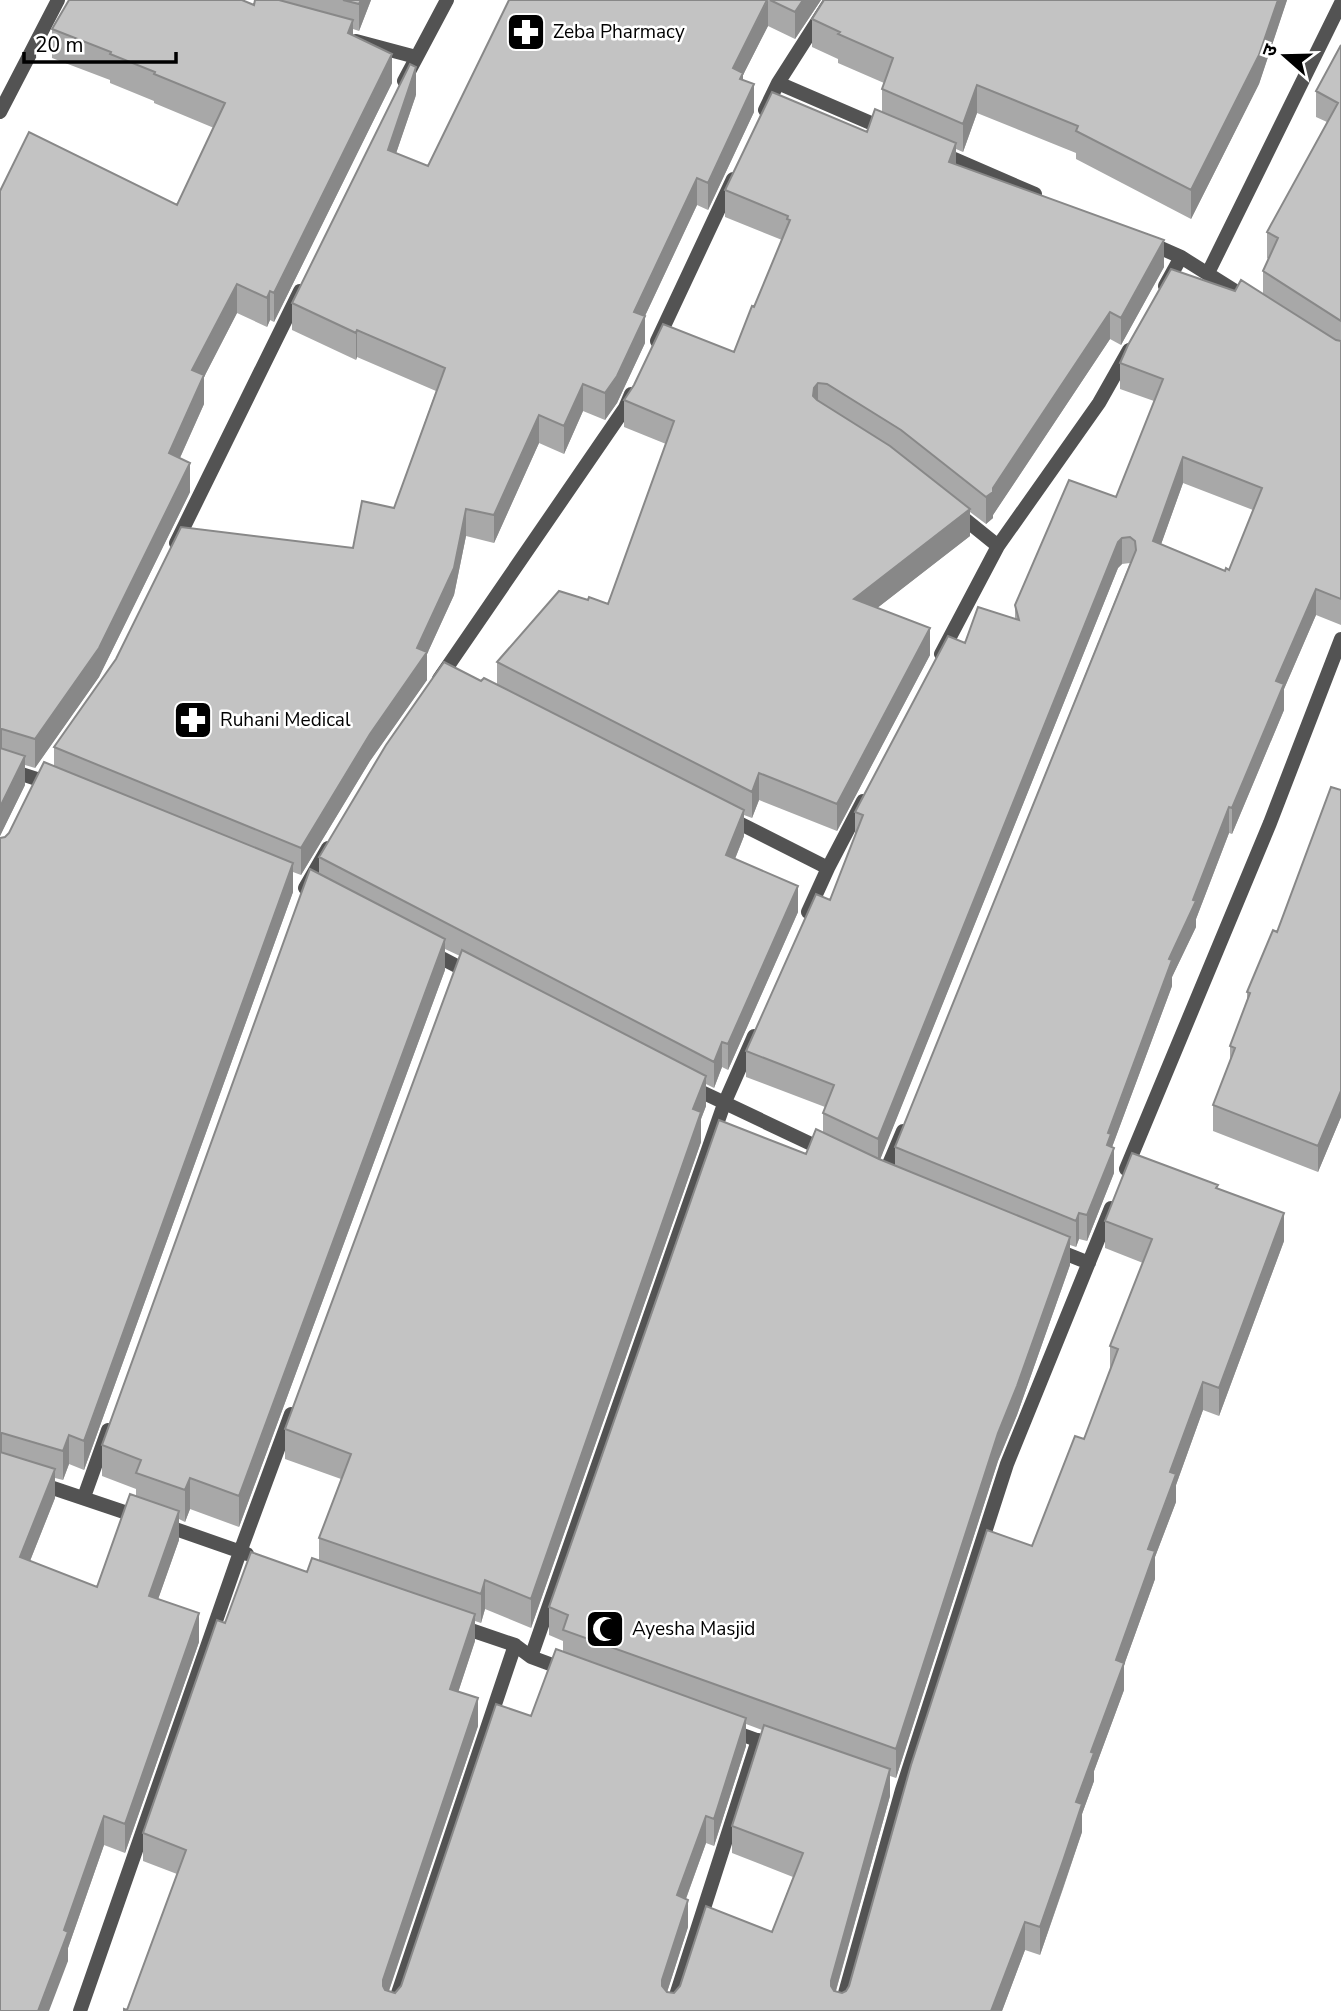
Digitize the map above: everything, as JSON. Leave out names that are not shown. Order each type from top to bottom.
[{"type":"street","points":[[0,112],[58,0]]},
{"type":"street","points":[[397,95],[447,0]]},
{"type":"street","points":[[761,121],[778,83],[831,0]]},
{"type":"street","points":[[1208,273],[1341,3]]},
{"type":"street","points":[[339,36],[416,57]]},
{"type":"street","points":[[778,83],[904,138]]},
{"type":"street","points":[[929,148],[1043,197]]},
{"type":"street","points":[[649,358],[737,171]]},
{"type":"street","points":[[1131,236],[1181,257],[1263,309]]},
{"type":"street","points":[[1161,294],[1181,257]]},
{"type":"street","points":[[169,557],[305,282]]},
{"type":"street","points":[[935,665],[998,546],[1099,403],[1133,342]]},
{"type":"street","points":[[429,693],[450,675],[625,408],[637,383]]},
{"type":"street","points":[[947,506],[998,546]]},
{"type":"street","points":[[840,2011],[896,1787],[1007,1464],[1270,823],[1341,639]]},
{"type":"street","points":[[0,767],[64,789]]},
{"type":"street","points":[[800,930],[828,868],[872,785]]},
{"type":"street","points":[[716,811],[828,868]]},
{"type":"street","points":[[304,890],[338,832]]},
{"type":"street","points":[[410,942],[454,972],[481,978]]},
{"type":"street","points":[[531,1657],[724,1104],[762,1017]]},
{"type":"street","points":[[675,1079],[834,1155]]},
{"type":"street","points":[[884,1178],[909,1114]]},
{"type":"street","points":[[1037,1242],[1089,1263]]},
{"type":"street","points":[[80,2011],[240,1552],[298,1396]]},
{"type":"street","points":[[84,1497],[112,1419]]},
{"type":"street","points":[[24,1478],[266,1561]]},
{"type":"street","points":[[450,1623],[515,1645],[531,1657],[582,1676]]},
{"type":"street","points":[[392,2011],[515,1645]]},
{"type":"street","points":[[721,1727],[785,1749]]},
{"type":"street","points":[[671,2011],[758,1741]]},
{"type":"building","points":[[69,0],[242,0],[254,5],[255,0],[279,0],[353,20],[348,33],[392,54],[274,293],[270,291],[267,298],[237,284],[192,370],[204,375],[169,453],[190,463],[99,648],[35,739],[0,729],[0,191],[29,132],[177,205],[225,103],[52,29]]},
{"type":"building","points":[[343,0],[361,0],[359,4]]},
{"type":"building","points":[[509,0],[767,0],[733,68],[743,73],[740,79],[754,84],[708,183],[697,178],[634,312],[645,316],[617,376],[605,393],[583,384],[564,426],[539,415],[494,515],[466,509],[454,568],[417,648],[427,652],[370,734],[301,848],[54,747],[116,659],[181,527],[353,548],[362,501],[394,508],[445,368],[357,330],[356,333],[292,303],[410,64],[416,67],[388,150],[428,166]]},
{"type":"building","points":[[770,0],[803,0],[795,12]]},
{"type":"building","points":[[824,0],[1278,0],[1259,55],[1191,190],[1076,131],[1078,126],[977,85],[963,124],[882,89],[893,58],[838,34],[840,32],[812,19]]},
{"type":"building","points":[[1341,45],[1341,321],[1263,271],[1278,238],[1267,232],[1338,103],[1316,91]]},
{"type":"building","points":[[772,92],[867,132],[875,109],[956,143],[949,162],[1164,240],[1121,318],[1110,312],[993,488],[993,492],[986,497],[901,430],[827,384],[818,383],[814,388],[813,396],[817,400],[890,446],[970,509],[854,599],[930,628],[837,804],[759,773],[752,792],[497,662],[559,591],[608,604],[674,421],[624,400],[663,324],[734,352],[790,220],[787,219],[788,216],[725,190]]},
{"type":"building","points":[[1171,269],[1235,291],[1241,280],[1341,341],[1341,599],[1316,589],[1276,681],[1284,684],[1232,808],[1229,807],[1193,900],[1196,901],[1169,959],[1172,960],[1108,1133],[1111,1134],[1107,1145],[1114,1148],[1087,1215],[1079,1213],[1076,1221],[895,1147],[1136,550],[1135,541],[1130,537],[1122,538],[1118,542],[878,1139],[823,1113],[834,1085],[746,1051],[816,894],[830,900],[863,815],[855,812],[948,636],[965,643],[978,607],[1019,620],[1015,605],[1069,480],[1116,497],[1163,379],[1120,363]],"holes":[[[1183,457],[1262,488],[1229,570],[1226,568],[1225,571],[1153,541]]]},
{"type":"building","points":[[444,662],[481,681],[484,678],[744,810],[726,855],[798,886],[728,1044],[722,1042],[714,1062],[319,857],[386,745]]},
{"type":"building","points":[[0,748],[25,756],[0,807]]},
{"type":"building","points":[[44,762],[293,863],[84,1441],[69,1435],[63,1451],[0,1433],[0,838],[9,833]]},
{"type":"building","points":[[1331,787],[1341,790],[1341,1091],[1318,1146],[1213,1105],[1235,1048],[1230,1046],[1250,993],[1247,992],[1273,930],[1277,932]]},
{"type":"building","points":[[310,869],[445,939],[239,1496],[190,1478],[185,1490],[136,1473],[141,1460],[102,1445]]},
{"type":"building","points":[[462,950],[706,1076],[693,1109],[701,1112],[531,1599],[485,1580],[481,1594],[319,1538],[351,1454],[285,1429]]},
{"type":"building","points":[[719,1120],[806,1154],[816,1129],[879,1159],[1070,1237],[998,1433],[896,1749],[563,1630],[568,1615],[549,1607]]},
{"type":"building","points":[[1132,1153],[1284,1213],[1219,1388],[1203,1382],[1170,1472],[1176,1474],[1148,1549],[1155,1551],[1116,1660],[1124,1663],[1091,1752],[1094,1753],[1076,1802],[1082,1804],[1063,1861],[1040,1927],[1025,1922],[991,2011],[124,2011],[127,2010],[186,1850],[143,1833],[217,1620],[225,1623],[251,1552],[307,1572],[312,1558],[475,1614],[450,1689],[478,1698],[383,1980],[385,1990],[395,1993],[401,1986],[496,1704],[531,1716],[556,1649],[746,1718],[714,1819],[706,1816],[677,1895],[688,1900],[662,1980],[662,1986],[667,1992],[674,1993],[680,1986],[706,1906],[772,1932],[803,1853],[732,1826],[764,1725],[890,1769],[831,1981],[834,1991],[846,1991],[911,1765],[987,1530],[1032,1546],[1075,1436],[1084,1439],[1118,1349],[1110,1346],[1152,1239],[1105,1221]]},
{"type":"building","points":[[0,1452],[55,1469],[20,1557],[97,1587],[130,1494],[179,1511],[149,1596],[199,1613],[125,1824],[104,1816],[64,1930],[68,1932],[38,2011],[0,2011]]},
{"type":"place","name":"Zeba Pharmacy","points":[[526,32]]},
{"type":"place","name":"Ruhani Medical","points":[[193,720]]},
{"type":"place","name":"Ayesha Masjid","points":[[605,1629]]}]
